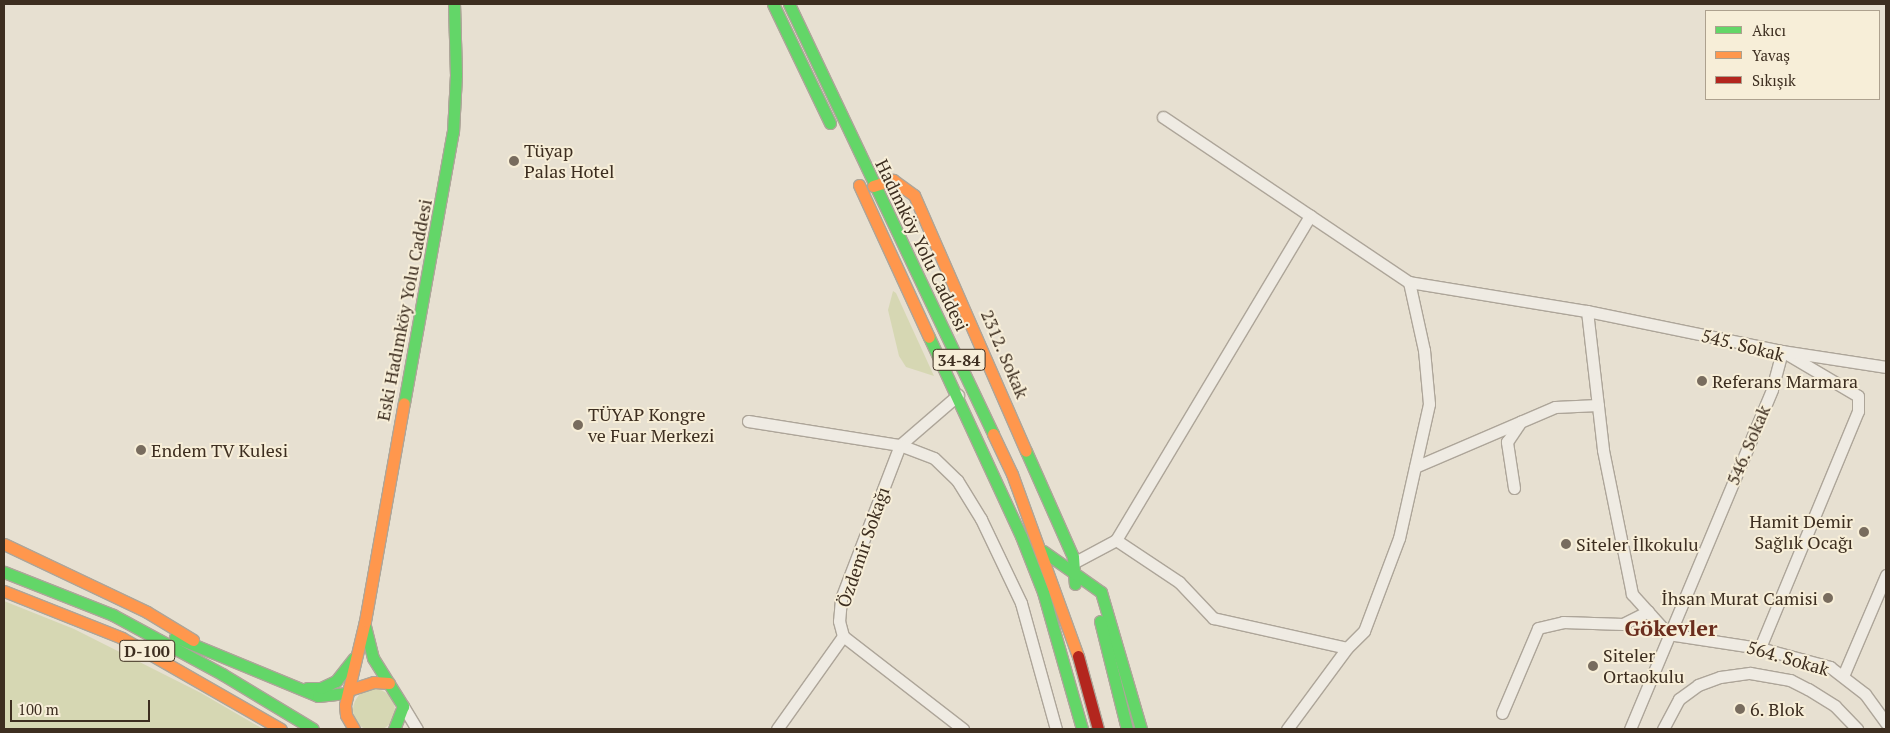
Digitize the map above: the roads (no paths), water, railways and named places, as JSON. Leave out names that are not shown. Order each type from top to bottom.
[{"type":"main road","name":"Eski Hadımköy Yolu Caddesi","points":[[354,729],[346,715],[354,658],[365,622],[453,132],[456,75],[454,4]]},
{"type":"main road","points":[[773,4],[835,134]]},
{"type":"main road","name":"Hadımköy Yolu Caddesi","points":[[789,4],[873,186],[990,426],[1043,551],[1068,621],[1098,729]]},
{"type":"main road","name":"Hadımköy Yolu Caddesi","points":[[854,174],[1004,496],[1037,578],[1082,729]]},
{"type":"main road","name":"2312. Sokak","points":[[873,186],[893,180],[914,195],[966,308],[1075,573],[1094,601],[1127,729]]},
{"type":"main road","points":[[4,544],[147,612],[203,646],[272,702]]},
{"type":"main road","name":"2312. Sokak","points":[[1043,551],[1101,592],[1141,729]]},
{"type":"main road","points":[[4,555],[17,557],[24,552]]},
{"type":"main road","name":"D-100","points":[[4,572],[127,622],[272,702],[312,729]]},
{"type":"main road","points":[[1068,621],[1067,588],[1075,573]]},
{"type":"main road","name":"D-100","points":[[4,591],[122,638],[282,729]]},
{"type":"main road","points":[[127,622],[203,646],[318,696],[349,692],[374,682],[389,683]]},
{"type":"main road","name":"Eski Hadımköy Yolu Caddesi","points":[[365,622],[366,638],[373,658],[403,706]]},
{"type":"main road","points":[[295,687],[328,685],[343,675],[354,658]]},
{"type":"main road","points":[[394,729],[401,718],[403,706]]},
{"type":"street","points":[[1163,117],[1409,282],[1424,350],[1429,404],[1398,538],[1368,622],[1364,631],[1347,648],[1287,729]]},
{"type":"street","points":[[1075,573],[1116,540],[1310,216]]},
{"type":"street","name":"545. Sokak","points":[[1409,282],[1587,310],[1782,351],[1858,396],[1858,411],[1760,648]]},
{"type":"street","points":[[1587,310],[1602,450],[1632,594],[1668,634]]},
{"type":"street","points":[[1782,351],[1886,367]]},
{"type":"street","name":"546. Sokak","points":[[1630,729],[1668,634],[1772,389],[1782,351]]},
{"type":"street","name":"Özdemir Sokağı","points":[[843,636],[839,621],[841,599],[900,445],[958,395]]},
{"type":"street","points":[[1415,467],[1555,407],[1598,405]]},
{"type":"street","points":[[748,421],[900,445],[934,458],[957,480],[981,519],[1021,603],[1056,729]]},
{"type":"street","points":[[1514,488],[1507,442],[1521,421]]},
{"type":"street","points":[[1116,540],[1179,582],[1212,618],[1347,648]]},
{"type":"street","points":[[1843,676],[1886,576]]},
{"type":"street","points":[[1502,713],[1538,628],[1563,622],[1623,624],[1648,612]]},
{"type":"street","name":"564. Sokak","points":[[1668,634],[1760,648],[1830,666],[1865,694],[1886,723]]},
{"type":"street","points":[[777,729],[843,636],[963,729]]},
{"type":"street","points":[[1663,729],[1679,699],[1698,685],[1720,677],[1750,673],[1790,680],[1808,689],[1835,706],[1857,729]]},
{"type":"street","name":"Eski Hadımköy Yolu Caddesi","points":[[403,706],[417,729]]},
{"type":"place","name":"Tüyap Palas Hotel","points":[[514,161]]},
{"type":"place","name":"Referans Marmara","points":[[1702,381]]},
{"type":"place","name":"TÜYAP Kongre ve Fuar Merkezi","points":[[578,425]]},
{"type":"place","name":"Endem TV Kulesi","points":[[141,450]]},
{"type":"place","name":"Hamit Demir Sağlık Ocağı","points":[[1864,532]]},
{"type":"place","name":"Siteler İlkokulu","points":[[1566,544]]},
{"type":"place","name":"İhsan Murat Camisi","points":[[1828,598]]},
{"type":"place","name":"Siteler Ortaokulu","points":[[1593,666]]},
{"type":"place","name":"6. Blok","points":[[1740,709]]},
{"type":"district","name":"Gökevler","points":[[1671,628]]}]
